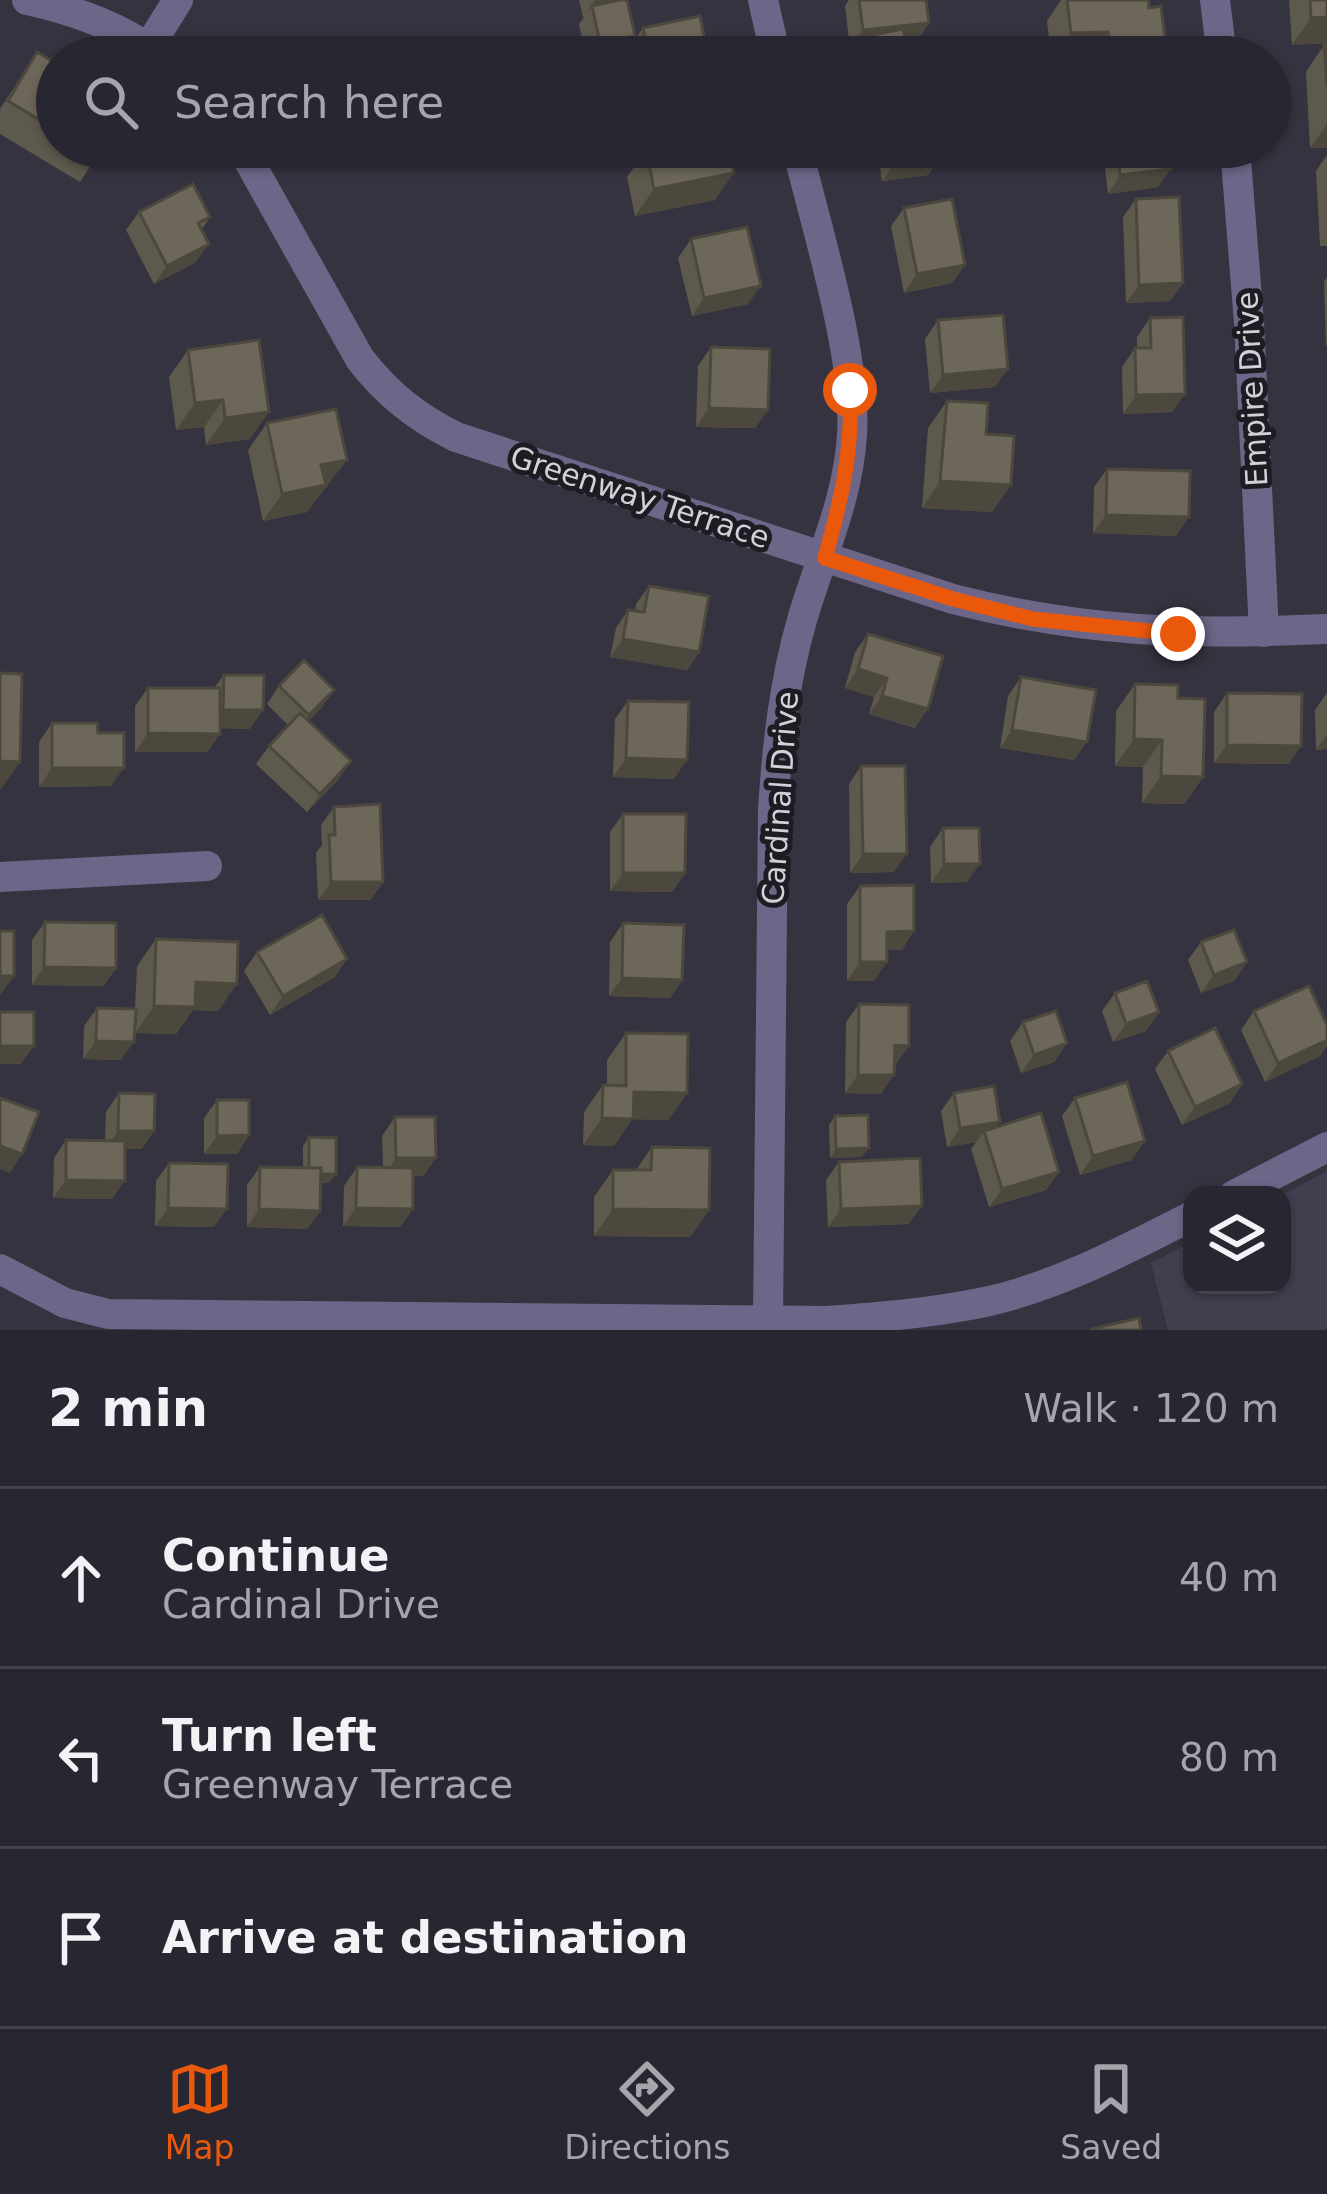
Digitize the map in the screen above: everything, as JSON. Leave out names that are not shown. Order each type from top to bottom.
[{"type":"street","points":[[27,0],[68,9],[127,36]]},
{"type":"street","points":[[161,36],[178,0]]},
{"type":"street","points":[[763,0],[771,36]]},
{"type":"street","points":[[1215,0],[1219,36]]},
{"type":"street","name":"Greenway Terrace","points":[[253,168],[360,359],[384,390],[422,420],[456,437],[953,599],[1033,619],[1155,633],[1327,629]]},
{"type":"street","name":"Cardinal Drive","points":[[768,1321],[772,810],[778,730],[803,618],[847,480],[852,431],[850,390],[802,168]]},
{"type":"street","name":"Empire Drive","points":[[1237,168],[1264,632]]},
{"type":"street","points":[[0,878],[207,866]]},
{"type":"street","points":[[1252,1186],[1327,1148]]},
{"type":"street","points":[[0,1270],[65,1303],[108,1314],[729,1325],[907,1315],[983,1316],[1183,1221]]},
{"type":"shaded area","points":[[1327,1171],[1327,1330],[1168,1330],[1151,1263],[1183,1247],[1183,1294],[1291,1294],[1291,1190]]},
{"type":"building","points":[[627,0],[635,36],[598,36],[592,6]]},
{"type":"building","points":[[859,0],[926,0],[929,23],[863,30]]},
{"type":"building","points":[[1067,0],[1148,0],[1149,8],[1161,6],[1165,36],[1071,33]]},
{"type":"building","points":[[1310,0],[1327,0],[1327,17],[1311,18]]},
{"type":"building","points":[[700,16],[704,36],[645,36],[643,28]]},
{"type":"building","points":[[903,29],[904,36],[868,36]]},
{"type":"building","points":[[36,54],[36,118],[8,101]]},
{"type":"building","points":[[650,168],[733,168],[734,173],[654,189]]},
{"type":"building","points":[[1119,168],[1171,169],[1120,175]]},
{"type":"building","points":[[193,184],[210,217],[198,223],[209,244],[167,266],[139,212]]},
{"type":"building","points":[[1179,197],[1183,283],[1139,285],[1136,199]]},
{"type":"building","points":[[952,199],[965,265],[917,274],[904,208]]},
{"type":"building","points":[[747,227],[761,286],[704,298],[691,239]]},
{"type":"building","points":[[1003,315],[1008,369],[943,375],[938,320]]},
{"type":"building","points":[[1183,317],[1185,394],[1136,395],[1135,348],[1151,348],[1150,318]]},
{"type":"building","points":[[259,340],[269,412],[225,418],[223,400],[195,403],[188,350]]},
{"type":"building","points":[[711,347],[770,349],[768,410],[709,408]]},
{"type":"building","points":[[947,401],[988,403],[986,434],[1014,436],[1011,485],[940,481]]},
{"type":"building","points":[[336,409],[347,460],[321,465],[326,485],[282,494],[267,423]]},
{"type":"building","points":[[1107,469],[1190,471],[1189,517],[1106,515]]},
{"type":"building","points":[[649,586],[709,596],[699,652],[623,639],[628,610],[644,612]]},
{"type":"building","points":[[868,634],[943,656],[928,709],[882,696],[887,678],[858,669]]},
{"type":"building","points":[[304,660],[334,690],[309,715],[279,686]]},
{"type":"building","points":[[0,673],[22,674],[20,762],[0,761]]},
{"type":"building","points":[[224,675],[264,675],[263,710],[223,710]]},
{"type":"building","points":[[1021,677],[1096,690],[1087,742],[1012,730]]},
{"type":"building","points":[[1135,684],[1178,685],[1178,698],[1205,699],[1203,777],[1161,776],[1162,740],[1134,739]]},
{"type":"building","points":[[148,688],[220,688],[220,734],[148,733]]},
{"type":"building","points":[[1227,693],[1302,694],[1301,746],[1227,745]]},
{"type":"building","points":[[628,701],[689,702],[687,760],[626,758]]},
{"type":"building","points":[[300,713],[351,761],[320,794],[269,746]]},
{"type":"building","points":[[52,723],[97,723],[98,733],[124,733],[124,768],[52,768]]},
{"type":"building","points":[[861,766],[905,766],[907,854],[863,854]]},
{"type":"building","points":[[380,804],[383,882],[331,882],[329,835],[335,835],[334,807]]},
{"type":"building","points":[[623,814],[686,814],[685,873],[623,873]]},
{"type":"building","points":[[943,828],[979,828],[980,864],[944,864]]},
{"type":"building","points":[[914,885],[914,931],[887,932],[887,962],[860,962],[860,886]]},
{"type":"building","points":[[322,915],[347,959],[283,996],[257,952]]},
{"type":"building","points":[[45,922],[116,923],[116,968],[44,967]]},
{"type":"building","points":[[623,923],[684,925],[682,980],[622,978]]},
{"type":"building","points":[[1234,930],[1247,962],[1214,975],[1201,942]]},
{"type":"building","points":[[0,931],[14,931],[14,976],[0,976]]},
{"type":"building","points":[[156,939],[238,942],[237,984],[196,982],[195,1007],[154,1006]]},
{"type":"building","points":[[1147,981],[1159,1012],[1126,1024],[1115,993]]},
{"type":"building","points":[[1309,986],[1327,1025],[1327,1040],[1278,1063],[1254,1011]]},
{"type":"building","points":[[859,1004],[909,1005],[909,1046],[895,1045],[894,1075],[858,1075]]},
{"type":"building","points":[[97,1008],[136,1009],[134,1042],[96,1041]]},
{"type":"building","points":[[1056,1011],[1067,1043],[1034,1055],[1023,1022]]},
{"type":"building","points":[[0,1012],[34,1012],[34,1046],[0,1046]]},
{"type":"building","points":[[1215,1028],[1242,1084],[1195,1107],[1168,1051]]},
{"type":"building","points":[[626,1033],[688,1034],[687,1093],[634,1092],[633,1119],[602,1118],[603,1085],[626,1086]]},
{"type":"building","points":[[1127,1082],[1145,1141],[1093,1156],[1075,1098]]},
{"type":"building","points":[[994,1086],[1000,1122],[960,1128],[954,1093]]},
{"type":"building","points":[[119,1093],[155,1094],[154,1131],[118,1131]]},
{"type":"building","points":[[0,1098],[39,1112],[22,1154],[0,1146]]},
{"type":"building","points":[[217,1100],[249,1100],[249,1135],[217,1136]]},
{"type":"building","points":[[1041,1113],[1059,1172],[1002,1189],[984,1131]]},
{"type":"building","points":[[868,1115],[869,1148],[836,1149],[835,1116]]},
{"type":"building","points":[[395,1117],[435,1117],[436,1158],[396,1158]]},
{"type":"building","points":[[309,1137],[336,1138],[336,1174],[309,1168]]},
{"type":"building","points":[[66,1140],[125,1141],[125,1181],[66,1180]]},
{"type":"building","points":[[652,1147],[710,1148],[709,1210],[613,1209],[613,1170],[651,1170]]},
{"type":"building","points":[[920,1158],[922,1206],[841,1209],[839,1162]]},
{"type":"building","points":[[169,1163],[228,1164],[227,1209],[168,1208]]},
{"type":"building","points":[[260,1167],[321,1168],[320,1211],[259,1209]]},
{"type":"building","points":[[357,1167],[413,1168],[413,1209],[356,1208]]},
{"type":"building","points":[[1139,1318],[1141,1330],[1092,1330],[1092,1329]]},
{"type":"route","points":[[850,390],[847,480],[825,558],[1033,619],[1178,634]]}]
